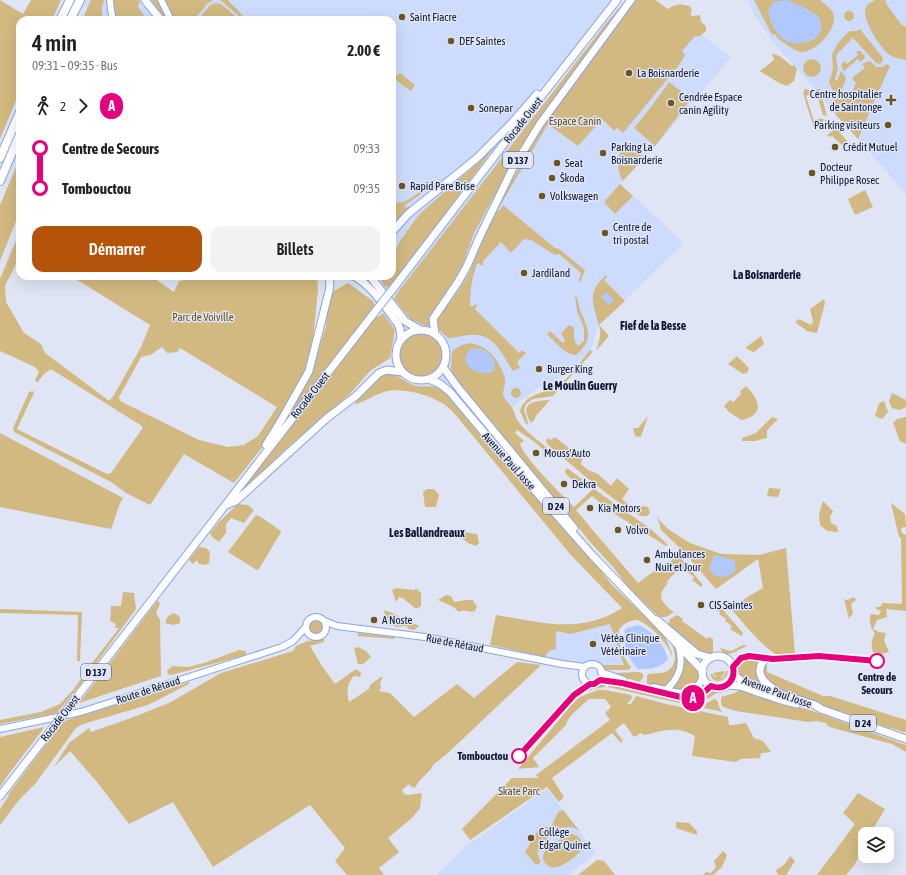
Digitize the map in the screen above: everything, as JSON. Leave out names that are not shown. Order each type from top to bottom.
[{"type":"highway","points":[[62,16],[70,0]]},
{"type":"highway","points":[[72,16],[80,0]]},
{"type":"highway","points":[[0,158],[16,121]]},
{"type":"highway","points":[[0,181],[16,143]]},
{"type":"main road","points":[[110,0],[112,16]]},
{"type":"main road","points":[[145,0],[158,16]]},
{"type":"main road","points":[[161,0],[169,16]]},
{"type":"main road","name":"Rocade Ouest","points":[[1,795],[555,78],[617,0]]},
{"type":"main road","name":"D 137","points":[[435,334],[433,318],[458,282],[467,266],[513,168],[540,124],[631,0]]},
{"type":"main road","name":"D 137","points":[[396,228],[408,214],[477,158],[510,125],[547,83],[555,78]]},
{"type":"main road","points":[[244,481],[255,460],[282,419],[309,371],[329,291],[329,280]]},
{"type":"main road","points":[[360,280],[372,290],[398,324],[401,339]]},
{"type":"main road","points":[[373,280],[405,321],[420,329],[428,330],[435,334],[440,339],[446,350],[443,367],[437,374],[429,379],[422,380],[408,377],[402,372],[397,363],[395,353],[401,339],[407,333],[420,329]]},
{"type":"main road","name":"Avenue Paul Josse","points":[[443,367],[459,389],[634,600]]},
{"type":"main road","points":[[224,506],[236,501],[322,422],[356,396],[379,373],[387,370],[402,372]]},
{"type":"main road","name":"Avenue Paul Josse","points":[[429,379],[440,384],[450,392],[592,556],[678,645],[703,674]]},
{"type":"main road","name":"Avenue Paul Josse","points":[[645,611],[661,622],[697,654],[711,658]]},
{"type":"main road","points":[[293,641],[306,627],[308,621],[313,617],[320,617],[332,625],[347,627]]},
{"type":"main road","points":[[324,621],[326,625],[325,631]]},
{"type":"main road","points":[[306,627],[307,632],[311,636]]},
{"type":"main road","points":[[293,641],[311,636],[320,636],[325,631],[347,627]]},
{"type":"main road","name":"Rue de Rétaud","points":[[347,627],[425,637],[562,664],[585,667]]},
{"type":"main road","name":"Route de Rétaud","points":[[0,728],[81,712],[282,647],[293,641]]},
{"type":"main road","points":[[666,690],[673,682],[680,669],[681,655],[678,645]]},
{"type":"main road","points":[[703,674],[705,681],[711,686],[719,688],[727,685],[732,680],[734,675],[733,667],[728,660],[720,657],[711,658],[706,662],[698,687],[692,692],[683,694],[626,681],[602,672],[600,668],[591,664],[585,667],[582,673],[583,679],[588,684],[594,684],[600,680],[622,683],[689,699],[702,694],[711,686]]},
{"type":"main road","points":[[766,658],[760,666],[761,676],[763,680],[780,694]]},
{"type":"main road","name":"Rue de Rétaud","points":[[562,664],[582,673]]},
{"type":"main road","points":[[600,680],[602,672]]},
{"type":"main road","name":"Avenue Paul Josse","points":[[734,675],[742,681],[815,705],[821,709],[906,739]]},
{"type":"main road","name":"Avenue Paul Josse","points":[[727,685],[740,686],[778,699],[814,709],[821,709]]},
{"type":"shaded area","points":[[67,0],[620,0],[524,105],[548,124],[655,0],[731,57],[655,147],[620,184],[684,243],[597,327],[592,348],[576,366],[564,373],[554,384],[539,387],[479,433],[449,396],[429,385],[418,386],[404,381],[398,375],[390,358],[395,330],[360,283],[347,280],[396,280],[396,16],[105,15]]},
{"type":"shaded area","points":[[748,0],[882,0],[892,56],[906,60],[906,194],[770,38],[755,16]]},
{"type":"shaded area","points":[[785,0],[801,6],[819,17],[821,31],[819,35],[804,43],[791,43],[784,40],[777,33],[770,21],[768,12],[773,2]]},
{"type":"shaded area","points":[[883,0],[906,0],[906,27],[901,24]]},
{"type":"shaded area","points":[[606,292],[614,300],[609,305],[601,297]]},
{"type":"shaded area","points":[[471,349],[481,349],[490,354],[495,364],[494,370],[490,373],[484,373],[473,370],[468,366],[466,355]]},
{"type":"shaded area","points":[[714,555],[734,560],[736,570],[727,576],[715,576],[709,569]]},
{"type":"shaded area","points":[[610,624],[625,665],[601,665],[590,661],[583,665],[545,657],[549,651],[556,631],[570,634]]},
{"type":"shaded area","points":[[637,625],[647,630],[661,643],[668,659],[662,665],[658,667],[638,669],[631,660],[625,646],[625,629]]},
{"type":"shaded area","name":"Collège Edgar Quinet","points":[[547,789],[596,853],[568,875],[437,874],[465,847]]},
{"type":"green space","points":[[0,0],[23,14],[31,0],[61,0],[54,16],[16,16],[16,101],[0,139]]},
{"type":"green space","points":[[91,0],[104,0],[102,8],[103,16],[84,16]]},
{"type":"green space","points":[[113,0],[139,0],[138,7],[144,16],[114,16]]},
{"type":"green space","points":[[151,0],[158,0],[166,16],[163,16]]},
{"type":"green space","points":[[165,0],[213,0],[207,4],[197,16],[173,16]]},
{"type":"green space","points":[[220,0],[228,0],[243,16],[239,16]]},
{"type":"green space","points":[[626,0],[538,122],[516,156],[474,233],[457,281],[431,328],[410,319],[394,299],[398,292],[607,22]]},
{"type":"green space","name":"Espace Canin","points":[[634,0],[655,0],[668,9],[678,4],[690,6],[692,11],[690,14],[692,16],[700,15],[701,22],[706,26],[706,31],[700,36],[695,36],[682,51],[685,54],[678,66],[623,133],[617,128],[614,131],[602,119],[578,146],[548,124],[497,211],[500,210],[503,205],[555,248],[559,249],[585,270],[580,283],[579,280],[581,273],[559,254],[555,255],[531,240],[524,239],[511,253],[501,242],[483,261],[482,266],[479,263],[477,264],[470,295],[470,306],[472,307],[476,304],[477,306],[475,309],[519,353],[522,350],[526,353],[517,362],[520,368],[513,371],[499,348],[490,340],[477,335],[448,338],[439,330],[437,323],[438,316],[460,288],[470,271],[479,245],[495,210],[539,133]]},
{"type":"green space","points":[[754,0],[820,0],[832,11],[834,19],[833,25],[825,38],[814,48],[808,51],[798,51],[779,40],[775,34],[772,35]]},
{"type":"green space","points":[[875,0],[887,0],[885,2],[901,24],[906,27],[906,60],[896,58],[888,54],[872,33],[865,14],[865,9],[868,4]]},
{"type":"green space","points":[[215,3],[221,4],[235,16],[201,16],[210,5]]},
{"type":"green space","points":[[847,11],[851,11],[853,12],[853,20],[847,21],[844,18],[844,14]]},
{"type":"green space","points":[[860,29],[883,58],[882,62],[880,64],[876,63],[852,37],[836,56],[838,69],[835,79],[837,81],[841,71],[846,78],[840,95],[850,99],[856,82],[852,80],[854,76],[865,68],[862,64],[870,61],[876,67],[882,67],[887,64],[890,66],[858,139],[835,114],[834,93],[829,82],[833,68],[832,54],[838,43],[850,31],[857,31]]},
{"type":"green space","points":[[856,51],[860,51],[865,56],[864,59],[860,62],[858,59],[844,71],[841,66],[844,61],[847,64],[858,55]]},
{"type":"green space","points":[[772,53],[781,57],[792,66],[794,65],[797,69],[794,81],[787,86],[779,83],[760,71],[774,60]]},
{"type":"green space","points":[[812,59],[818,62],[821,68],[818,74],[812,77],[806,74],[803,68],[806,62]]},
{"type":"green space","points":[[400,73],[415,85],[411,91],[396,80],[396,75],[397,76]]},
{"type":"green space","points":[[669,82],[691,99],[655,146],[634,128]]},
{"type":"green space","points":[[805,89],[820,89],[820,94],[816,92],[806,96],[815,124],[818,119],[826,120],[830,123],[849,143],[844,147],[832,136],[830,137],[827,135],[833,130],[824,120],[814,128],[803,93]]},
{"type":"green space","points":[[822,97],[827,116],[823,115],[818,98]]},
{"type":"green space","points":[[625,140],[644,158],[623,181],[620,175],[618,160]]},
{"type":"green space","points":[[499,141],[392,286],[385,287],[381,280],[396,280],[396,248],[418,216],[480,161]]},
{"type":"green space","points":[[16,167],[16,221],[0,261],[0,205]]},
{"type":"green space","points":[[620,184],[633,196],[615,214],[604,202]]},
{"type":"green space","points":[[425,189],[427,190],[405,205],[405,208],[411,206],[396,223],[396,204],[404,202]]},
{"type":"green space","points":[[865,190],[873,207],[855,215],[848,199]]},
{"type":"green space","name":"Parc de Voiville","points":[[16,241],[16,264],[5,286],[6,302],[24,333],[41,344],[45,353],[108,400],[110,400],[114,395],[141,347],[150,325],[77,280],[157,280],[174,292],[179,281],[182,280],[317,280],[318,289],[313,341],[308,365],[268,440],[234,483],[184,454],[150,505],[126,493],[111,482],[14,432],[13,428],[29,392],[33,391],[34,393],[17,429],[107,474],[111,473],[142,429],[142,426],[51,369],[44,374],[37,383],[35,380],[39,372],[35,367],[0,351],[0,279]],"holes":[[[162,347],[167,353],[177,352],[180,348],[277,407],[258,436],[244,445],[228,447],[199,440],[120,401],[119,397],[141,357],[150,355]]]},
{"type":"green space","points":[[606,275],[607,277],[604,280],[625,301],[599,325],[593,303],[595,289]]},
{"type":"green space","points":[[348,283],[373,301],[378,317],[383,313],[395,330],[390,358],[370,371],[350,394],[288,447],[244,490],[243,489],[311,374],[326,326],[327,312],[332,292]]},
{"type":"green space","points":[[575,295],[578,300],[588,334],[586,344],[576,355],[568,353],[547,334],[550,331],[563,343],[565,341],[561,333],[569,325],[573,327],[574,339],[578,346],[584,341],[584,328],[577,311]]},
{"type":"green space","points":[[824,299],[825,303],[817,333],[807,331],[795,322],[799,319],[811,325],[813,321],[810,309]]},
{"type":"green space","points":[[599,325],[609,336],[596,351],[599,341]]},
{"type":"green space","points":[[421,333],[433,337],[439,343],[443,355],[439,367],[433,373],[421,377],[409,373],[403,367],[399,355],[403,343],[409,337]]},
{"type":"green space","points":[[761,336],[764,344],[754,352],[745,348]]},
{"type":"green space","points":[[469,343],[476,344],[487,350],[497,360],[505,379],[503,394],[512,408],[517,420],[526,431],[551,452],[554,457],[552,458],[536,443],[517,430],[515,433],[524,441],[520,444],[536,467],[561,494],[574,507],[594,489],[652,530],[668,545],[666,546],[610,511],[592,496],[576,510],[638,583],[668,561],[669,563],[672,560],[671,555],[678,555],[703,585],[701,587],[692,580],[694,577],[680,567],[667,582],[668,583],[662,590],[661,594],[662,601],[674,612],[666,617],[659,617],[630,590],[614,568],[591,543],[453,375],[451,368],[452,351]]},
{"type":"green space","points":[[590,350],[593,352],[553,396],[533,399],[526,404],[524,410],[529,426],[525,422],[520,411],[522,405],[530,397],[552,389],[566,379]]},
{"type":"green space","points":[[737,356],[749,368],[747,373],[743,374],[728,364]]},
{"type":"green space","points":[[391,373],[416,386],[432,386],[441,389],[446,393],[495,453],[538,498],[593,560],[612,585],[668,638],[666,639],[672,656],[667,646],[651,628],[640,621],[635,620],[622,626],[619,630],[621,650],[631,667],[628,670],[606,670],[601,665],[624,665],[610,624],[570,634],[556,631],[556,649],[549,651],[545,657],[490,645],[496,615],[544,623],[576,624],[607,616],[622,608],[570,554],[452,411],[434,399],[412,392],[397,390],[384,392],[360,403],[355,403],[380,375]]},
{"type":"green space","points":[[746,386],[751,391],[758,406],[754,415],[741,420],[729,412],[724,406],[730,400],[733,402],[741,394],[740,391]]},
{"type":"green space","points":[[514,388],[518,388],[520,389],[520,397],[514,398],[511,395],[511,391]]},
{"type":"green space","points":[[892,393],[906,400],[906,407],[900,410],[892,408],[889,402]]},
{"type":"green space","points":[[462,398],[544,494],[507,455],[460,399]]},
{"type":"green space","points":[[550,400],[531,423],[526,411],[529,404],[538,401]]},
{"type":"green space","points":[[884,401],[888,412],[882,419],[875,416],[879,403]]},
{"type":"green space","points":[[648,416],[641,437],[635,436],[633,428],[638,428]]},
{"type":"green space","points":[[772,417],[778,419],[767,430],[767,438],[755,441],[742,441],[742,438],[756,433]]},
{"type":"green space","points":[[906,417],[906,444],[900,441],[893,423],[897,419]]},
{"type":"green space","points":[[0,433],[123,498],[111,529],[0,507]]},
{"type":"green space","points":[[555,437],[582,459],[581,464],[588,470],[598,474],[611,486],[617,478],[629,489],[622,499],[636,510],[643,506],[648,507],[650,513],[647,516],[641,516],[614,499],[586,477],[548,445],[546,441],[548,438],[551,440]]},
{"type":"green space","points":[[567,468],[587,483],[587,487],[583,489],[581,488],[566,474],[565,471]]},
{"type":"green space","points":[[769,488],[781,489],[778,497],[767,496]]},
{"type":"green space","points":[[427,489],[434,489],[439,495],[436,507],[425,507],[423,492]]},
{"type":"green space","points":[[823,501],[833,511],[830,517],[831,523],[837,526],[838,532],[827,531],[820,525],[819,514]]},
{"type":"green space","points":[[891,503],[905,514],[906,527],[901,528],[902,533],[906,535],[906,611],[886,609],[887,617],[877,620],[873,629],[886,633],[884,640],[889,652],[881,654],[873,652],[872,649],[872,640],[875,634],[870,624],[871,614],[879,615],[881,611],[876,609],[876,607],[880,607],[883,603],[902,604],[901,538],[899,537]]},
{"type":"green space","points":[[238,504],[248,505],[254,510],[244,523],[231,518],[226,524],[226,533],[219,542],[212,537],[210,533]]},
{"type":"green space","points":[[256,515],[281,531],[257,570],[228,552]]},
{"type":"green space","points":[[657,516],[668,529],[690,543],[721,554],[759,555],[786,548],[795,654],[780,656],[774,653],[747,628],[731,609],[763,588],[758,559],[716,589],[682,550],[661,530]]},
{"type":"green space","points":[[462,532],[477,534],[479,543],[476,546],[468,543],[458,535]]},
{"type":"green space","points":[[199,547],[206,548],[210,552],[209,563],[206,565],[199,564],[197,560],[193,564],[189,560]]},
{"type":"green space","points":[[396,588],[414,590],[417,588],[418,591],[421,592],[421,606],[416,609],[404,599],[399,597],[396,602],[392,590]]},
{"type":"green space","points":[[123,592],[134,593],[136,609],[81,684],[57,713],[0,724],[0,720],[41,712],[60,704],[73,690],[119,628],[115,628],[116,624],[110,621],[111,606],[121,606]]},
{"type":"green space","points":[[446,595],[451,596],[454,602],[473,600],[477,606],[475,611],[459,612],[452,606],[438,600]]},
{"type":"green space","points":[[854,597],[856,600],[851,604],[853,613],[849,619],[844,599],[847,600]]},
{"type":"green space","points":[[158,600],[160,604],[156,613],[160,620],[161,676],[79,703]]},
{"type":"green space","points":[[716,602],[743,633],[742,636],[730,629],[732,626],[719,614],[720,612],[712,607]]},
{"type":"green space","points":[[0,609],[82,612],[80,661],[77,661],[78,615],[0,613]]},
{"type":"green space","points":[[384,610],[419,626],[414,630],[409,629],[406,626],[396,627],[386,622]]},
{"type":"green space","points":[[174,613],[180,617],[180,623],[173,625],[165,623],[168,616]]},
{"type":"green space","points":[[677,615],[683,619],[682,621],[707,639],[708,637],[713,639],[713,652],[709,655],[698,653],[668,626],[670,619]]},
{"type":"green space","points":[[316,618],[323,623],[324,626],[319,633],[316,634],[309,629],[308,626],[313,619]]},
{"type":"green space","points":[[358,633],[394,637],[395,639],[358,636]]},
{"type":"green space","points":[[324,639],[324,642],[310,646],[335,684],[356,669],[361,673],[360,677],[354,676],[348,685],[349,702],[369,689],[370,685],[383,677],[380,683],[381,688],[379,691],[390,693],[414,717],[457,684],[474,698],[517,662],[541,665],[449,752],[433,765],[415,788],[409,784],[402,790],[404,794],[407,795],[422,793],[420,808],[413,817],[388,838],[399,852],[379,868],[384,875],[347,875],[335,861],[345,848],[310,805],[213,867],[173,802],[129,824],[97,782],[70,751],[54,767],[69,743],[89,728],[91,732],[131,718],[169,703],[221,673],[293,651],[296,646],[308,641]]},
{"type":"green space","points":[[671,642],[675,647],[678,656],[677,668],[674,677],[669,684],[663,688],[647,684],[647,676],[649,674],[665,672],[674,664],[674,649]]},
{"type":"green space","points":[[743,645],[747,646],[729,654],[725,654],[720,648],[731,651]]},
{"type":"green space","points":[[358,647],[366,651],[371,657],[363,664],[358,664],[354,648]]},
{"type":"green space","points":[[239,650],[246,651],[246,655],[171,675],[168,674],[167,671],[172,666],[189,667]]},
{"type":"green space","points":[[683,654],[697,671],[699,679],[698,684],[687,692],[669,688]]},
{"type":"green space","points":[[745,660],[762,660],[765,686],[744,679],[739,672],[738,667],[740,663]]},
{"type":"green space","points":[[767,664],[767,672],[823,696],[830,696],[906,720],[906,732],[828,709],[787,693],[773,685],[765,678],[764,670]]},
{"type":"green space","points":[[724,671],[724,674],[720,678],[724,676],[726,671],[728,671],[725,678],[721,681],[714,680],[709,674],[711,675],[712,673],[717,678],[713,673]]},
{"type":"green space","points":[[640,672],[643,674],[643,677],[640,682],[612,674],[614,673]]},
{"type":"green space","points":[[189,682],[189,684],[148,705],[83,724],[76,728],[35,784],[19,800],[0,825],[0,809],[9,793],[64,721]]},
{"type":"green space","points":[[605,682],[605,687],[593,689],[582,694],[589,686]]},
{"type":"green space","points":[[608,682],[688,701],[701,698],[711,692],[718,692],[702,701],[693,704],[684,704],[608,687]]},
{"type":"green space","points":[[741,689],[810,710],[906,745],[906,752],[892,744],[833,728],[828,726],[826,723],[817,721],[808,722],[736,711],[723,707],[721,697],[735,693]]},
{"type":"green space","name":"Skate Parc","points":[[598,690],[631,695],[632,698],[627,704],[631,704],[636,696],[728,717],[729,725],[746,723],[754,738],[763,741],[771,752],[761,753],[760,758],[741,759],[735,762],[692,756],[695,736],[682,731],[670,730],[644,735],[641,733],[634,737],[624,723],[615,730],[623,741],[621,742],[622,744],[612,733],[552,778],[564,797],[559,802],[547,787],[470,840],[462,829],[512,778],[539,778],[536,775],[610,720],[605,713],[611,707],[605,699],[589,699],[572,714],[566,725],[533,758],[539,767],[518,769],[574,702],[580,697]]},
{"type":"green space","points":[[714,699],[717,700],[720,709],[723,712],[700,707]]},
{"type":"green space","points":[[44,727],[8,775],[0,787],[0,737]]},
{"type":"green space","points":[[858,793],[885,809],[874,827],[858,827],[858,858],[846,875],[817,875],[855,824],[843,813]]},
{"type":"green space","points":[[563,810],[579,830],[572,827],[556,828],[539,849],[537,853],[541,862],[536,865],[525,852],[540,827],[551,827],[558,812]]},
{"type":"green space","points":[[676,822],[689,823],[697,831],[697,835],[676,828]]},
{"type":"green space","points":[[567,834],[578,836],[580,839],[582,846],[579,853],[558,867],[549,866],[543,860],[545,851]]},
{"type":"green space","points":[[723,851],[727,855],[722,867],[713,875],[703,875],[706,872],[711,873],[716,867],[714,861]]},
{"type":"green space","points":[[790,856],[795,861],[786,875],[778,875],[776,870],[785,864]]},
{"type":"green space","points":[[597,860],[604,861],[615,875],[578,875]]},
{"type":"bus line","name":"A","points":[[519,756],[574,695],[590,684],[598,683],[600,680],[622,683],[689,699],[702,694],[711,686],[715,688],[722,688],[730,683],[734,675],[733,667],[741,658],[749,656],[773,659],[819,656],[877,661]]},
{"type":"place","name":"Saint Fiacre","points":[[402,17]]},
{"type":"place","name":"DEF Saintes","points":[[451,41]]},
{"type":"place","name":"La Boisnarderie","points":[[629,73]]},
{"type":"place","name":"Centre hospitalier de Saintonge","points":[[891,100]]},
{"type":"place","name":"Cendrée Espace canin Agility","points":[[671,103]]},
{"type":"place","name":"Sonepar","points":[[471,108]]},
{"type":"place","name":"Parking visiteurs","points":[[888,125]]},
{"type":"place","name":"Crédit Mutuel","points":[[835,147]]},
{"type":"place","name":"Parking La Boisnarderie","points":[[603,153]]},
{"type":"place","name":"Seat","points":[[557,163]]},
{"type":"place","name":"Docteur Philippe Rosec","points":[[812,173]]},
{"type":"place","name":"Škoda","points":[[552,178]]},
{"type":"place","name":"Rapid Pare Brise","points":[[402,186]]},
{"type":"place","name":"Volkswagen","points":[[542,196]]},
{"type":"place","name":"Centre de tri postal","points":[[605,233]]},
{"type":"place","name":"Jardiland","points":[[524,273]]},
{"type":"place","name":"Burger King","points":[[539,369]]},
{"type":"place","name":"Mouss'Auto","points":[[536,453]]},
{"type":"place","name":"Dekra","points":[[564,484]]},
{"type":"place","name":"Kia Motors","points":[[590,508]]},
{"type":"place","name":"Volvo","points":[[618,530]]},
{"type":"place","name":"Ambulances Nuit et Jour","points":[[647,560]]},
{"type":"place","name":"CIS Saintes","points":[[701,605]]},
{"type":"place","name":"A Noste","points":[[374,620]]},
{"type":"place","name":"Vétéa Clinique Vétérinaire","points":[[593,644]]},
{"type":"place","name":"Centre de Secours","points":[[877,661]]},
{"type":"place","name":"Tombouctou","points":[[519,756]]},
{"type":"place","name":"Collège Edgar Quinet","points":[[531,838]]},
{"type":"district","name":"La Boisnarderie","points":[[767,275]]},
{"type":"district","name":"Fief de la Besse","points":[[653,326]]},
{"type":"district","name":"Le Moulin Guerry","points":[[580,386]]},
{"type":"district","name":"Les Ballandreaux","points":[[427,533]]}]
